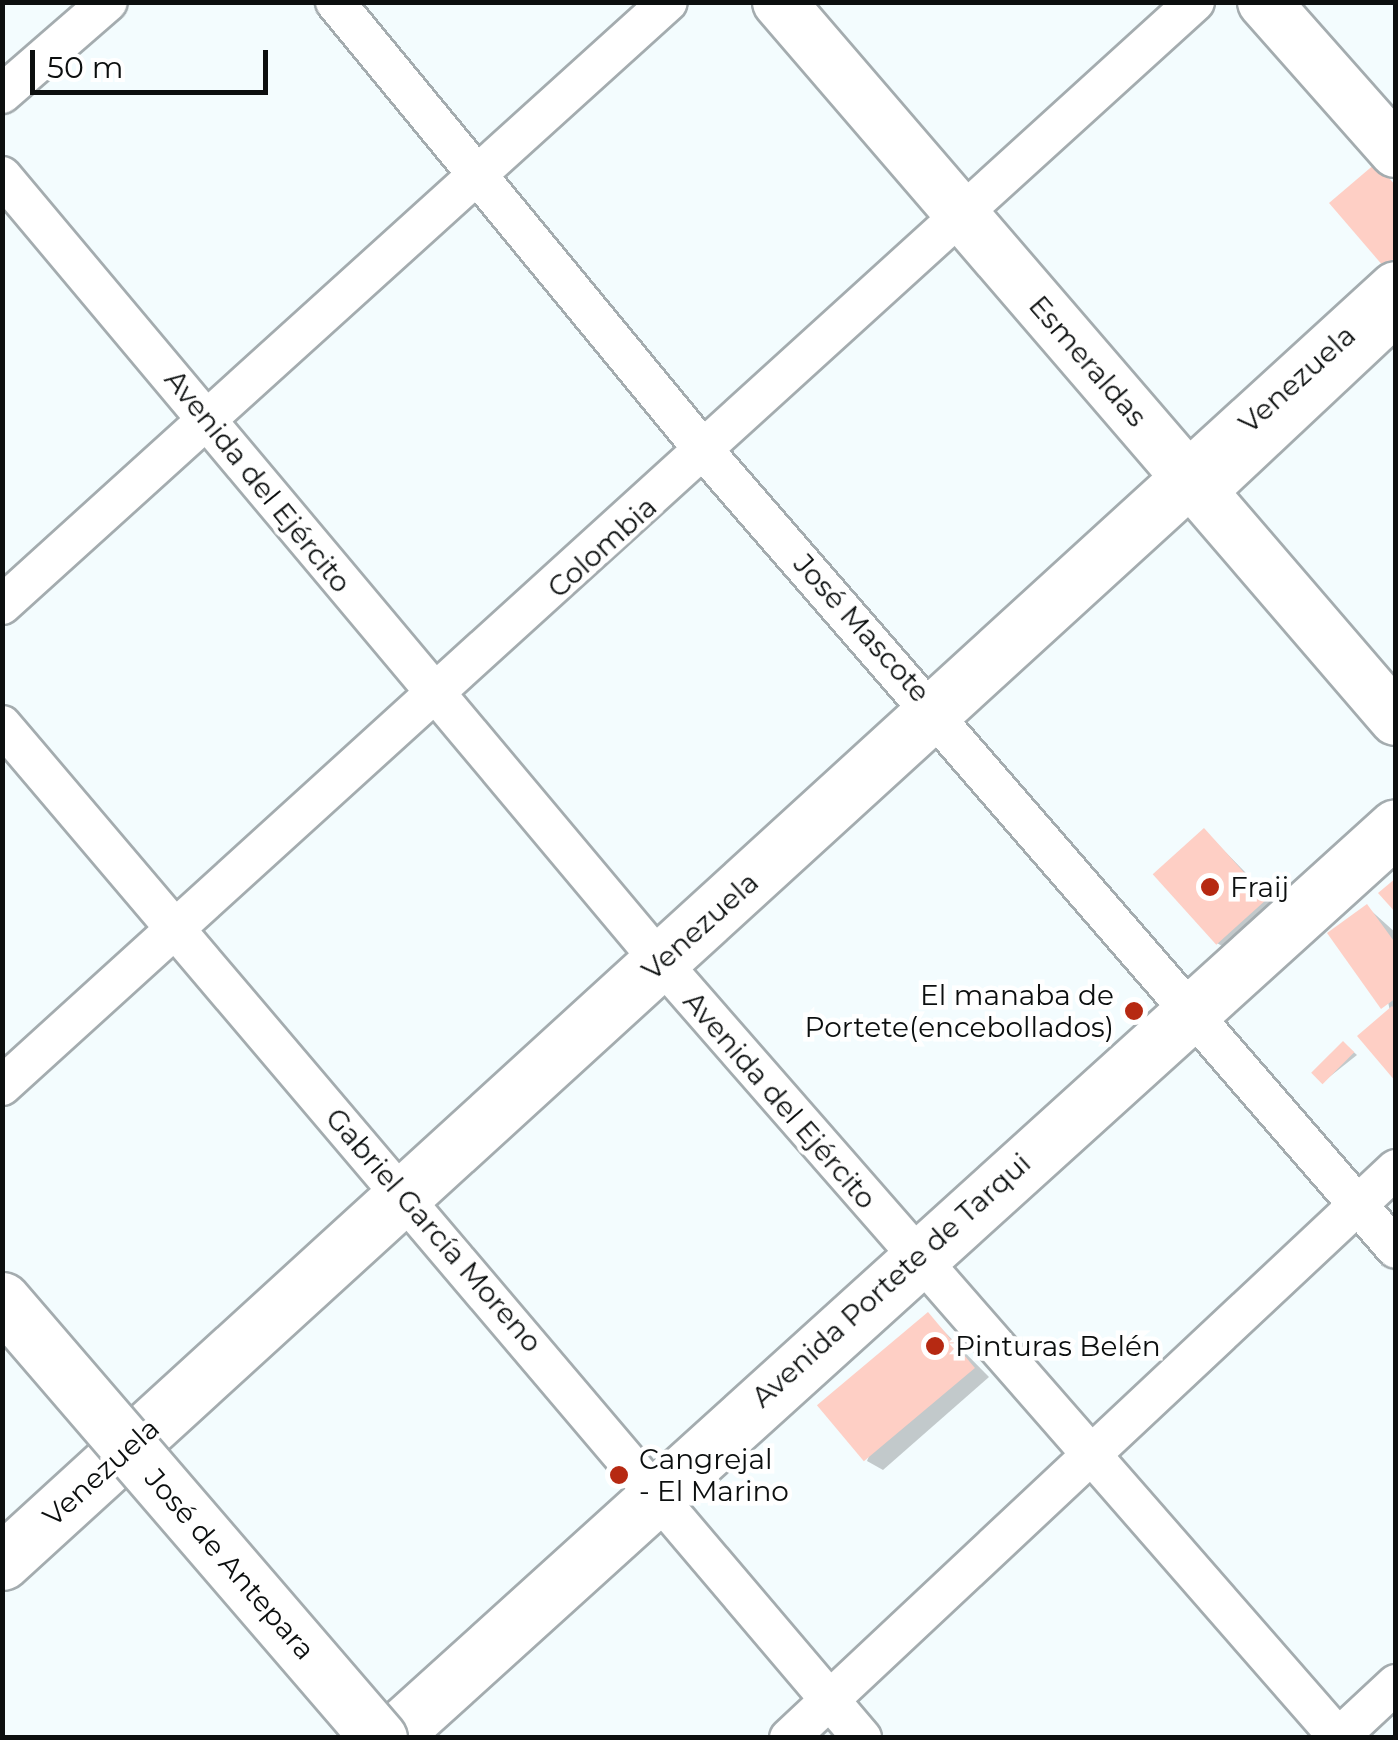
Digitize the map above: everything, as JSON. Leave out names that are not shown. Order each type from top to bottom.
[{"type":"main road","name":"Esmeraldas","points":[[779,2],[971,206],[1396,686]]},
{"type":"main road","name":"Esmeraldas","points":[[817,2],[971,206]]},
{"type":"main road","points":[[1264,2],[1396,151]]},
{"type":"main road","points":[[1300,2],[1396,112]]},
{"type":"main road","name":"Venezuela","points":[[2,1562],[936,711],[1208,476],[1396,289]]},
{"type":"main road","name":"Esmeraldas","points":[[1208,476],[1396,719]]},
{"type":"main road","name":"Avenida Portete de Tarqui","points":[[390,1738],[1191,1007],[1396,827]]},
{"type":"main road","name":"José de Antepara","points":[[2,1300],[378,1738]]},
{"type":"main road","name":"José de Antepara","points":[[2,1339],[344,1738]]},
{"type":"street","points":[[2,94],[108,2]]},
{"type":"street","name":"José Mascote","points":[[334,2],[706,453],[936,711],[1396,1249]]},
{"type":"street","points":[[2,605],[668,2]]},
{"type":"street","name":"Colombia","points":[[2,1086],[706,453],[1195,2]]},
{"type":"street","name":"Avenida del Ejército","points":[[2,176],[209,418],[435,698],[661,962],[1087,1458],[1339,1737]]},
{"type":"street","name":"Gabriel García Moreno","points":[[2,725],[658,1492],[862,1738]]},
{"type":"street","points":[[789,1738],[1396,1168]]},
{"type":"street","points":[[1339,1737],[1396,1684]]},
{"type":"lane","name":"Venezuela","points":[[1208,476],[1396,330]]},
{"type":"building","points":[[1376,163],[1396,186],[1396,257],[1384,267],[1329,203]]},
{"type":"building","name":"Fraij","points":[[1204,828],[1268,899],[1216,945],[1153,874]]},
{"type":"building","points":[[1396,878],[1396,913],[1378,893]]},
{"type":"building","points":[[1367,904],[1396,944],[1396,998],[1381,1009],[1327,933]]},
{"type":"building","points":[[1392,1006],[1396,1011],[1396,1082],[1357,1036]]},
{"type":"building","points":[[1343,1041],[1354,1052],[1322,1084],[1311,1073]]},
{"type":"building","points":[[928,1312],[975,1368],[864,1461],[817,1405]]},
{"type":"place","name":"Fraij","points":[[1210,887]]},
{"type":"place","name":"El manaba de Portete(encebollados)","points":[[1134,1011]]},
{"type":"place","name":"Pinturas Belén","points":[[935,1346]]},
{"type":"place","name":"Cangrejal - El Marino","points":[[619,1475]]}]
